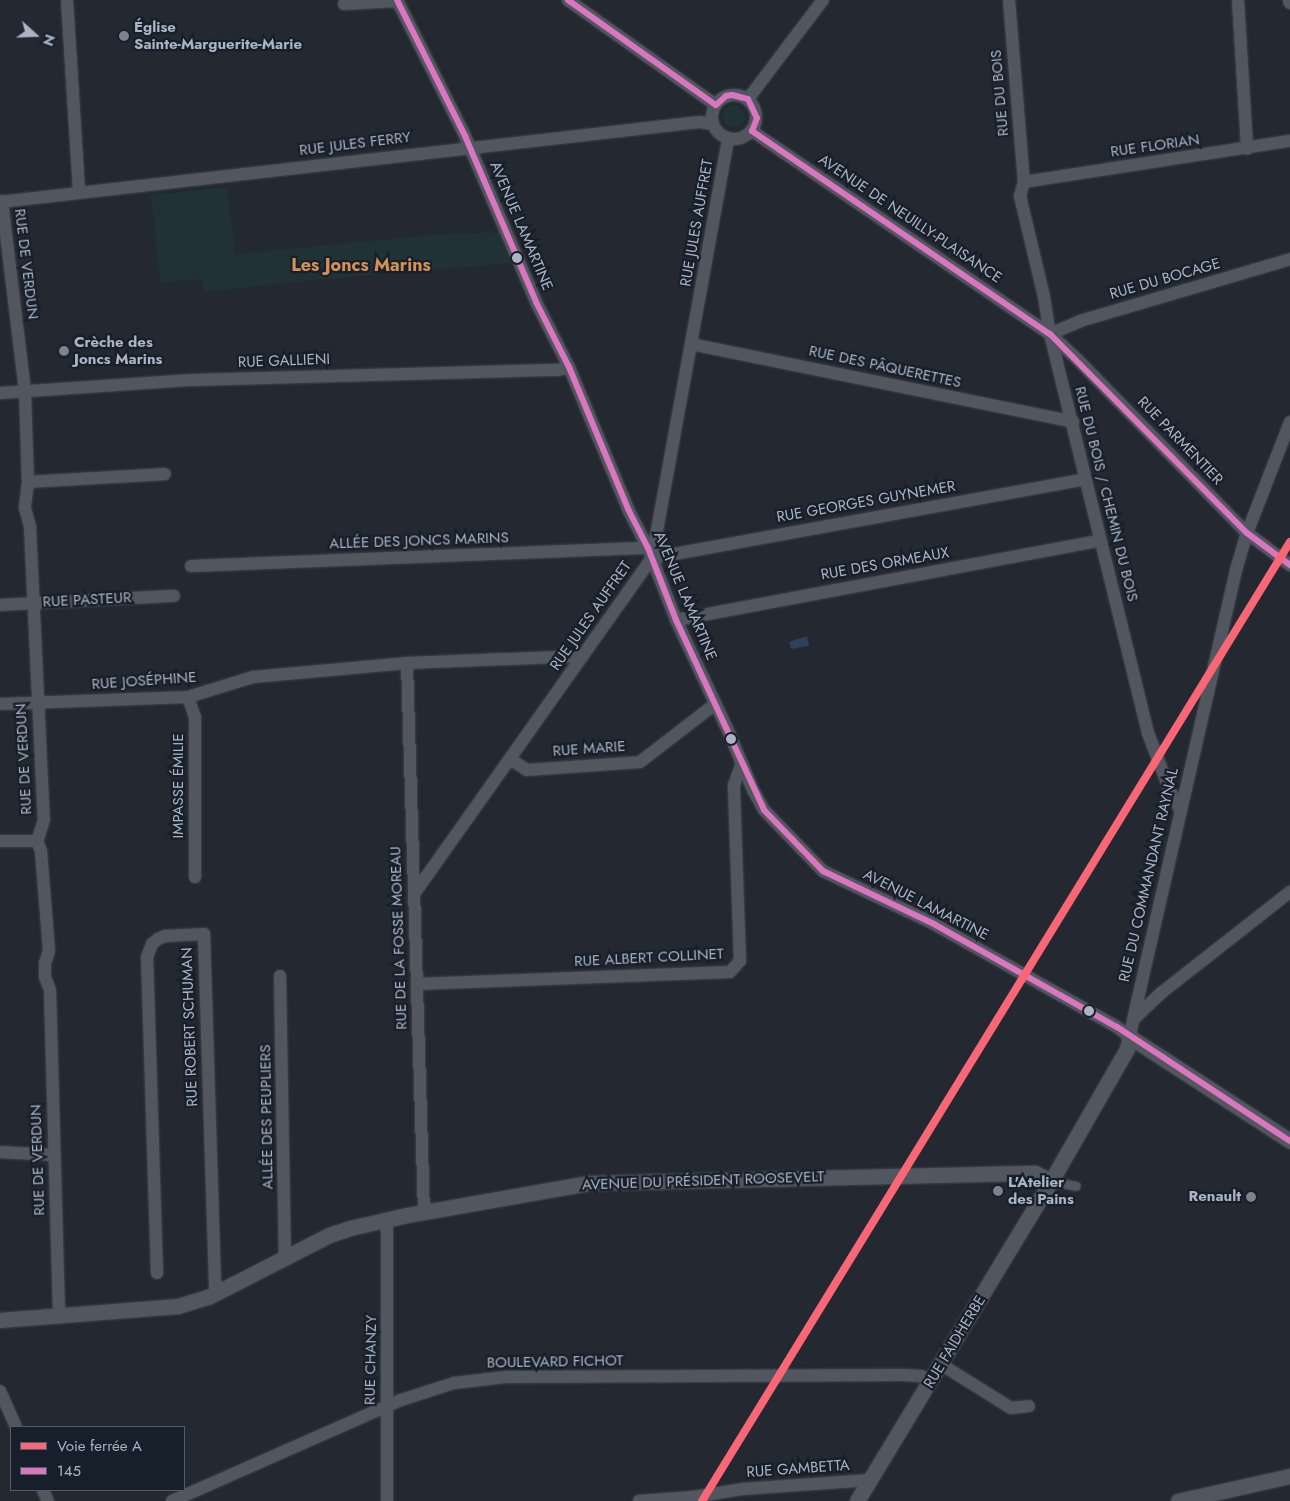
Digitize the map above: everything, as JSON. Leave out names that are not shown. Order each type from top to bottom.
[{"type":"street","points":[[67,0],[79,193]]},
{"type":"street","points":[[344,4],[397,0]]},
{"type":"street","name":"AVENUE LAMARTINE","points":[[397,0],[470,148],[536,302],[568,367],[628,509],[650,553],[676,620],[764,810],[823,871],[934,924],[1117,1027],[1130,1037]]},
{"type":"street","points":[[568,0],[716,105]]},
{"type":"street","points":[[748,99],[823,0]]},
{"type":"street","name":"RUE DU BOIS","points":[[1009,0],[1024,182]]},
{"type":"street","points":[[1238,0],[1247,149]]},
{"type":"street","points":[[732,95],[748,99],[756,112],[757,118],[752,131],[741,138],[728,138],[722,135],[713,124],[713,111],[716,105],[720,100],[732,95]]},
{"type":"street","name":"RUE JULES FERRY","points":[[1,202],[428,151],[438,152],[699,122],[713,124]]},
{"type":"street","name":"AVENUE DE NEUILLY-PLAISANCE","points":[[752,131],[1050,334]]},
{"type":"street","name":"RUE JULES AUFFRET","points":[[414,894],[582,656],[650,553],[692,344],[728,138]]},
{"type":"street","name":"RUE FLORIAN","points":[[1024,182],[1290,141]]},
{"type":"street","name":"RUE DU BOIS / CHEMIN DU BOIS","points":[[1024,182],[1020,196],[1044,298],[1050,334],[1100,541],[1152,748],[1170,791],[1180,809]]},
{"type":"street","name":"RUE DE VERDUN","points":[[1,202],[25,392],[28,482],[25,508],[30,527],[44,820],[37,841],[41,851],[48,951],[45,970],[50,990],[59,1314]]},
{"type":"street","name":"RUE DU BOCAGE","points":[[1050,334],[1080,321],[1290,258]]},
{"type":"street","name":"RUE PARMENTIER","points":[[1050,334],[1077,358],[1247,533],[1290,565]]},
{"type":"street","name":"RUE DES PÂQUERETTES","points":[[692,344],[1072,422]]},
{"type":"street","name":"RUE GALLIENI","points":[[0,393],[194,380],[558,370],[568,367]]},
{"type":"street","name":"RUE DU COMMANDANT RAYNAL","points":[[1130,1037],[1180,809],[1247,533],[1290,422]]},
{"type":"street","points":[[28,482],[165,474]]},
{"type":"street","name":"RUE GEORGES GUYNEMER","points":[[650,553],[1086,479]]},
{"type":"street","name":"RUE DES ORMEAUX","points":[[676,620],[1100,541]]},
{"type":"street","name":"ALLÉE DES JONCS MARINS","points":[[191,566],[650,553]]},
{"type":"street","name":"RUE PASTEUR","points":[[0,605],[174,596]]},
{"type":"street","name":"RUE JOSÉPHINE","points":[[0,704],[188,698],[253,678],[406,663],[582,656]]},
{"type":"street","name":"RUE DE LA FOSSE MOREAU","points":[[406,663],[424,1212]]},
{"type":"street","name":"IMPASSE ÉMILIE","points":[[188,698],[195,716],[195,877]]},
{"type":"street","name":"RUE MARIE","points":[[510,758],[527,770],[640,762],[714,704]]},
{"type":"street","name":"RUE ALBERT COLLINET","points":[[417,984],[730,972],[740,961],[734,785],[742,763]]},
{"type":"street","points":[[0,841],[37,841]]},
{"type":"street","points":[[1133,1020],[1161,993],[1290,892]]},
{"type":"street","name":"RUE ROBERT SCHUMAN","points":[[157,1273],[147,957],[152,944],[165,936],[204,934],[215,1294]]},
{"type":"street","name":"ALLÉE DES PEUPLIERS","points":[[280,976],[285,1258]]},
{"type":"street","points":[[1076,1186],[1051,1182],[1127,1049],[1130,1037],[1290,1141]]},
{"type":"street","points":[[0,1152],[54,1155]]},
{"type":"street","name":"AVENUE DU PRÉSIDENT ROOSEVELT","points":[[0,1320],[59,1314],[158,1309],[195,1302],[215,1294],[340,1231],[387,1219],[588,1183],[1027,1173],[1035,1173],[1051,1182]]},
{"type":"street","name":"RUE FAIDHERBE","points":[[857,1501],[1051,1182]]},
{"type":"street","name":"RUE CHANZY","points":[[387,1219],[387,1501]]},
{"type":"street","points":[[942,1364],[1011,1408],[1029,1406]]},
{"type":"street","name":"BOULEVARD FICHOT","points":[[172,1501],[388,1406],[454,1383],[506,1376],[902,1375],[921,1376],[931,1382]]},
{"type":"street","points":[[0,1391],[16,1426]]},
{"type":"street","points":[[1178,1501],[1290,1476]]},
{"type":"street","name":"RUE GAMBETTA","points":[[639,1501],[693,1497],[743,1489],[870,1480]]},
{"type":"shaded area","points":[[734,105],[742,108],[745,116],[742,124],[734,127],[726,124],[723,116],[726,108]]},
{"type":"shaded area","points":[[227,187],[235,254],[431,235],[498,232],[511,263],[324,279],[204,292],[201,279],[160,282],[151,195]]},
{"type":"water","points":[[807,636],[809,646],[791,649],[789,642]]},
{"type":"rail line","name":"A","points":[[702,1501],[1290,542]]},
{"type":"transit line","name":"145","points":[[397,0],[465,136],[536,302],[569,367],[628,509],[648,548],[676,620],[764,810],[823,871],[934,924],[1117,1027],[1290,1141]]},
{"type":"transit line","name":"145","points":[[568,0],[716,105],[726,96],[732,95],[748,99],[757,118],[752,131],[1050,334],[1247,533],[1290,565]]},
{"type":"place","name":"Église Sainte-Marguerite-Marie","points":[[124,36]]},
{"type":"place","name":"Crèche des Joncs Marins","points":[[64,351]]},
{"type":"place","name":"L'Atelier des Pains","points":[[998,1191]]},
{"type":"place","name":"Renault","points":[[1251,1197]]},
{"type":"district","name":"Les Joncs Marins","points":[[361,265]]}]
